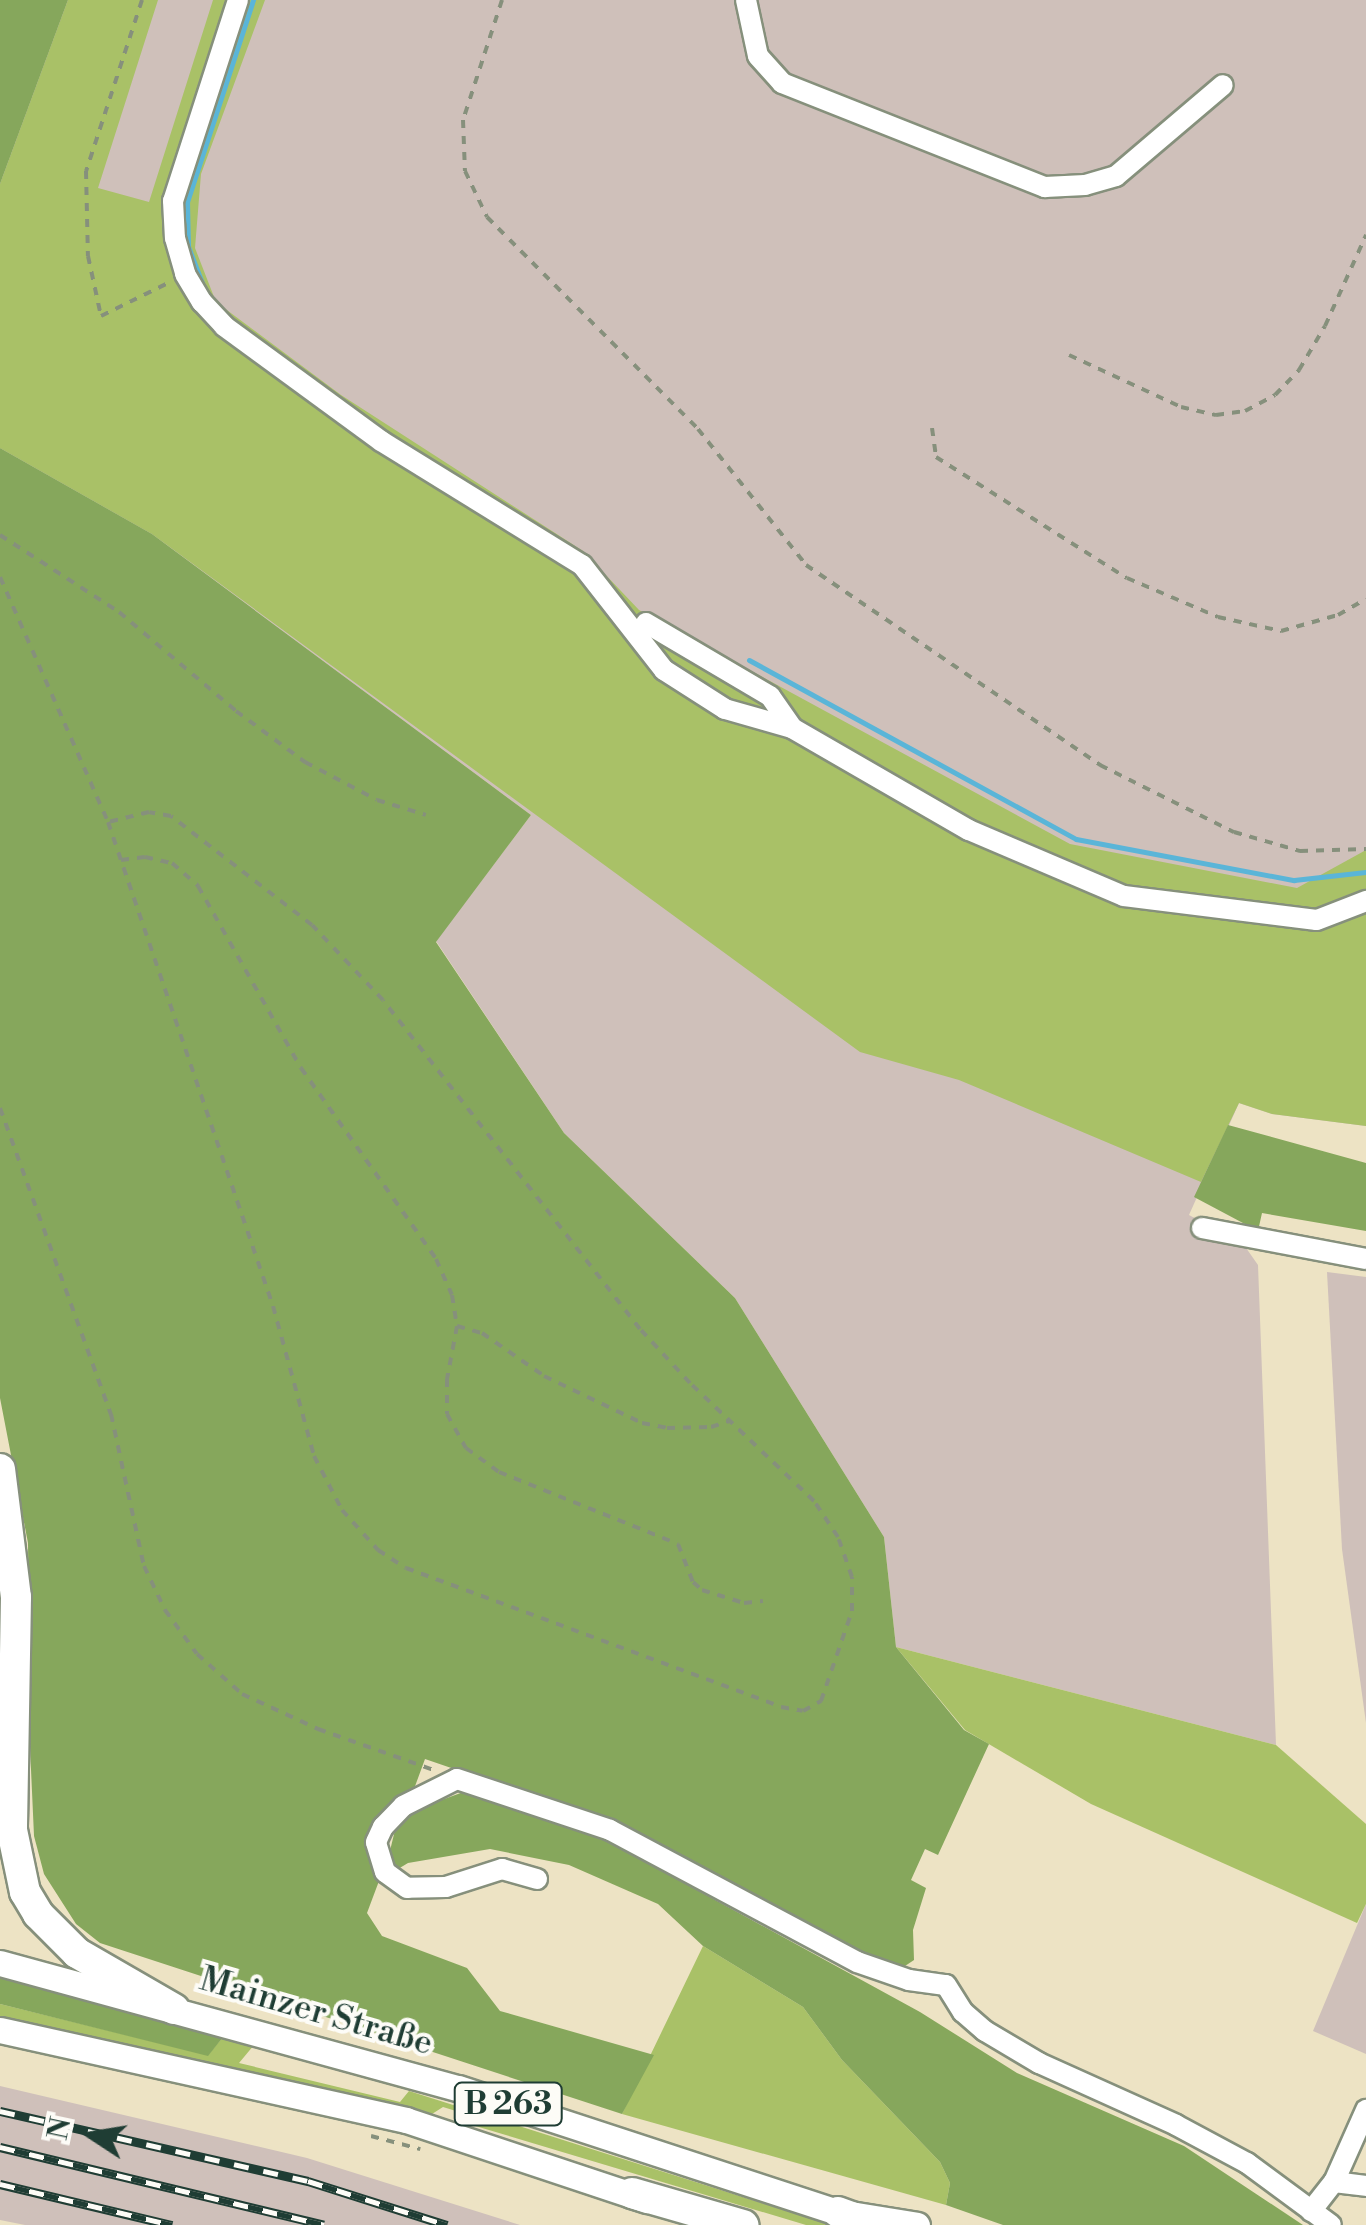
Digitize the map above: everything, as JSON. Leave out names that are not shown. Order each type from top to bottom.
[{"type":"highway","points":[[0,1469],[16,1597],[12,1830],[25,1892],[38,1914],[77,1952],[174,2009]]},
{"type":"highway","points":[[632,2192],[742,2225]]},
{"type":"highway","name":"B 263","points":[[838,2212],[874,2225]]},
{"type":"main road","name":"Mainzer Straße","points":[[0,1963],[476,2094],[838,2212]]},
{"type":"main road","name":"B 263","points":[[0,2030],[406,2120],[632,2192],[698,2225]]},
{"type":"main road","name":"B 263","points":[[838,2212],[916,2225]]},
{"type":"street","points":[[238,0],[176,182],[174,238],[185,274],[202,302],[224,326],[333,408],[582,565],[664,670],[725,709],[792,728],[969,830],[1124,896],[1318,920],[1350,911],[1366,900]]},
{"type":"street","points":[[746,0],[758,56],[782,83],[1045,187],[1086,185],[1116,176],[1223,85]]},
{"type":"street","points":[[646,624],[770,696],[792,728]]},
{"type":"street","points":[[1202,1228],[1366,1258]]},
{"type":"street","points":[[537,1879],[502,1869],[446,1887],[407,1888],[385,1872],[376,1842],[383,1827],[403,1806],[457,1779],[610,1830],[857,1962],[909,1980],[946,1985],[963,2012],[985,2032],[1039,2063],[1233,2155],[1331,2225]]},
{"type":"street","points":[[1311,2211],[1334,2182],[1366,2110]]},
{"type":"street","points":[[1334,2182],[1352,2181],[1366,2186]]},
{"type":"path","points":[[142,0],[86,171],[88,256],[101,316],[185,274]]},
{"type":"path","points":[[502,0],[464,120],[464,171],[487,217],[698,429],[806,565],[1100,765],[1234,832],[1300,851],[1366,850]]},
{"type":"path","points":[[1069,355],[1181,407],[1216,415],[1246,411],[1275,396],[1299,370],[1325,326],[1366,235]]},
{"type":"path","points":[[932,428],[936,457],[1127,578],[1218,618],[1281,631],[1338,615],[1366,599]]},
{"type":"path","points":[[0,535],[119,612],[236,711],[305,762],[377,800],[426,815]]},
{"type":"path","points":[[0,576],[108,822],[273,1306],[314,1456],[342,1510],[378,1550],[406,1568],[780,1707],[803,1711],[821,1701],[852,1611],[852,1577],[838,1537],[814,1501],[640,1328],[383,1000],[312,926],[171,816],[149,812],[108,822]]},
{"type":"path","points":[[121,860],[145,857],[172,864],[198,886],[302,1068],[436,1259],[452,1295],[457,1326],[446,1379],[447,1414],[466,1448],[499,1472],[678,1544],[693,1582],[702,1590],[744,1602],[763,1600]]},
{"type":"path","points":[[0,1108],[111,1414],[144,1566],[165,1610],[198,1654],[242,1694],[318,1729],[410,1761]]},
{"type":"path","points":[[457,1326],[482,1333],[544,1376],[642,1423],[667,1428],[711,1427],[730,1421]]},
{"type":"path","points":[[366,2135],[420,2150]]},
{"type":"shaded area","points":[[68,0],[1366,0],[1366,1126],[1272,1114],[1239,1103],[1189,1215],[1244,1245],[1258,1265],[1276,1745],[896,1647],[884,1537],[735,1298],[564,1133],[436,941],[531,815],[152,534],[0,448],[0,184]]},
{"type":"shaded area","points":[[1327,1272],[1366,1277],[1366,1723],[1342,1549]]},
{"type":"shaded area","points":[[1366,1904],[1366,2054],[1313,2031]]},
{"type":"shaded area","points":[[0,2086],[307,2158],[520,2225],[25,2225],[0,2220]]},
{"type":"green space","points":[[0,0],[68,0],[0,184]]},
{"type":"green space","points":[[68,0],[158,0],[98,188],[149,202],[213,0],[265,0],[201,174],[195,248],[216,302],[341,395],[583,551],[639,610],[1070,844],[1297,888],[1366,850],[1366,1126],[1272,1114],[1239,1103],[1201,1182],[959,1080],[860,1052],[152,534],[0,448],[0,184]]},
{"type":"green space","points":[[0,448],[152,534],[531,815],[436,942],[564,1133],[735,1298],[884,1537],[896,1647],[964,1730],[989,1744],[938,1855],[925,1849],[911,1880],[926,1888],[913,1930],[914,1960],[905,1966],[889,1964],[814,1934],[606,1821],[425,1759],[414,1789],[390,1810],[372,1841],[371,1862],[379,1881],[367,1913],[382,1936],[467,1968],[500,2011],[654,2055],[622,2114],[100,1943],[76,1924],[44,1874],[34,1836],[28,1543],[0,1398]]},
{"type":"green space","points":[[1228,1125],[1366,1163],[1366,1231],[1262,1213],[1258,1231],[1194,1197]]},
{"type":"green space","points":[[896,1647],[1276,1745],[1366,1824],[1366,1904],[1357,1923],[1091,1804],[965,1730]]},
{"type":"green space","points":[[466,1791],[600,1837],[920,2012],[1017,2073],[1184,2146],[1303,2225],[1003,2225],[946,2205],[950,2183],[940,2162],[842,2060],[803,2007],[703,1946],[658,1904],[569,1865],[490,1849],[408,1863],[393,1872],[388,1859],[395,1830],[412,1811]]},
{"type":"green space","points":[[703,1946],[803,2007],[842,2060],[940,2162],[950,2183],[946,2205],[622,2114]]},
{"type":"green space","points":[[0,1978],[224,2036],[208,2056],[0,2004]]},
{"type":"green space","points":[[0,2004],[208,2055],[224,2036],[254,2045],[239,2063],[400,2102],[409,2091],[831,2225],[806,2225],[462,2122],[456,2111],[443,2107],[432,2114],[0,2016]]},
{"type":"waterway","points":[[202,283],[188,246],[187,202],[253,0]]},
{"type":"waterway","points":[[749,660],[1076,839],[1294,880],[1366,872]]},
{"type":"railway","points":[[0,2111],[308,2181],[447,2225]]},
{"type":"railway","points":[[0,2147],[324,2225]]},
{"type":"railway","points":[[0,2184],[172,2225]]}]
